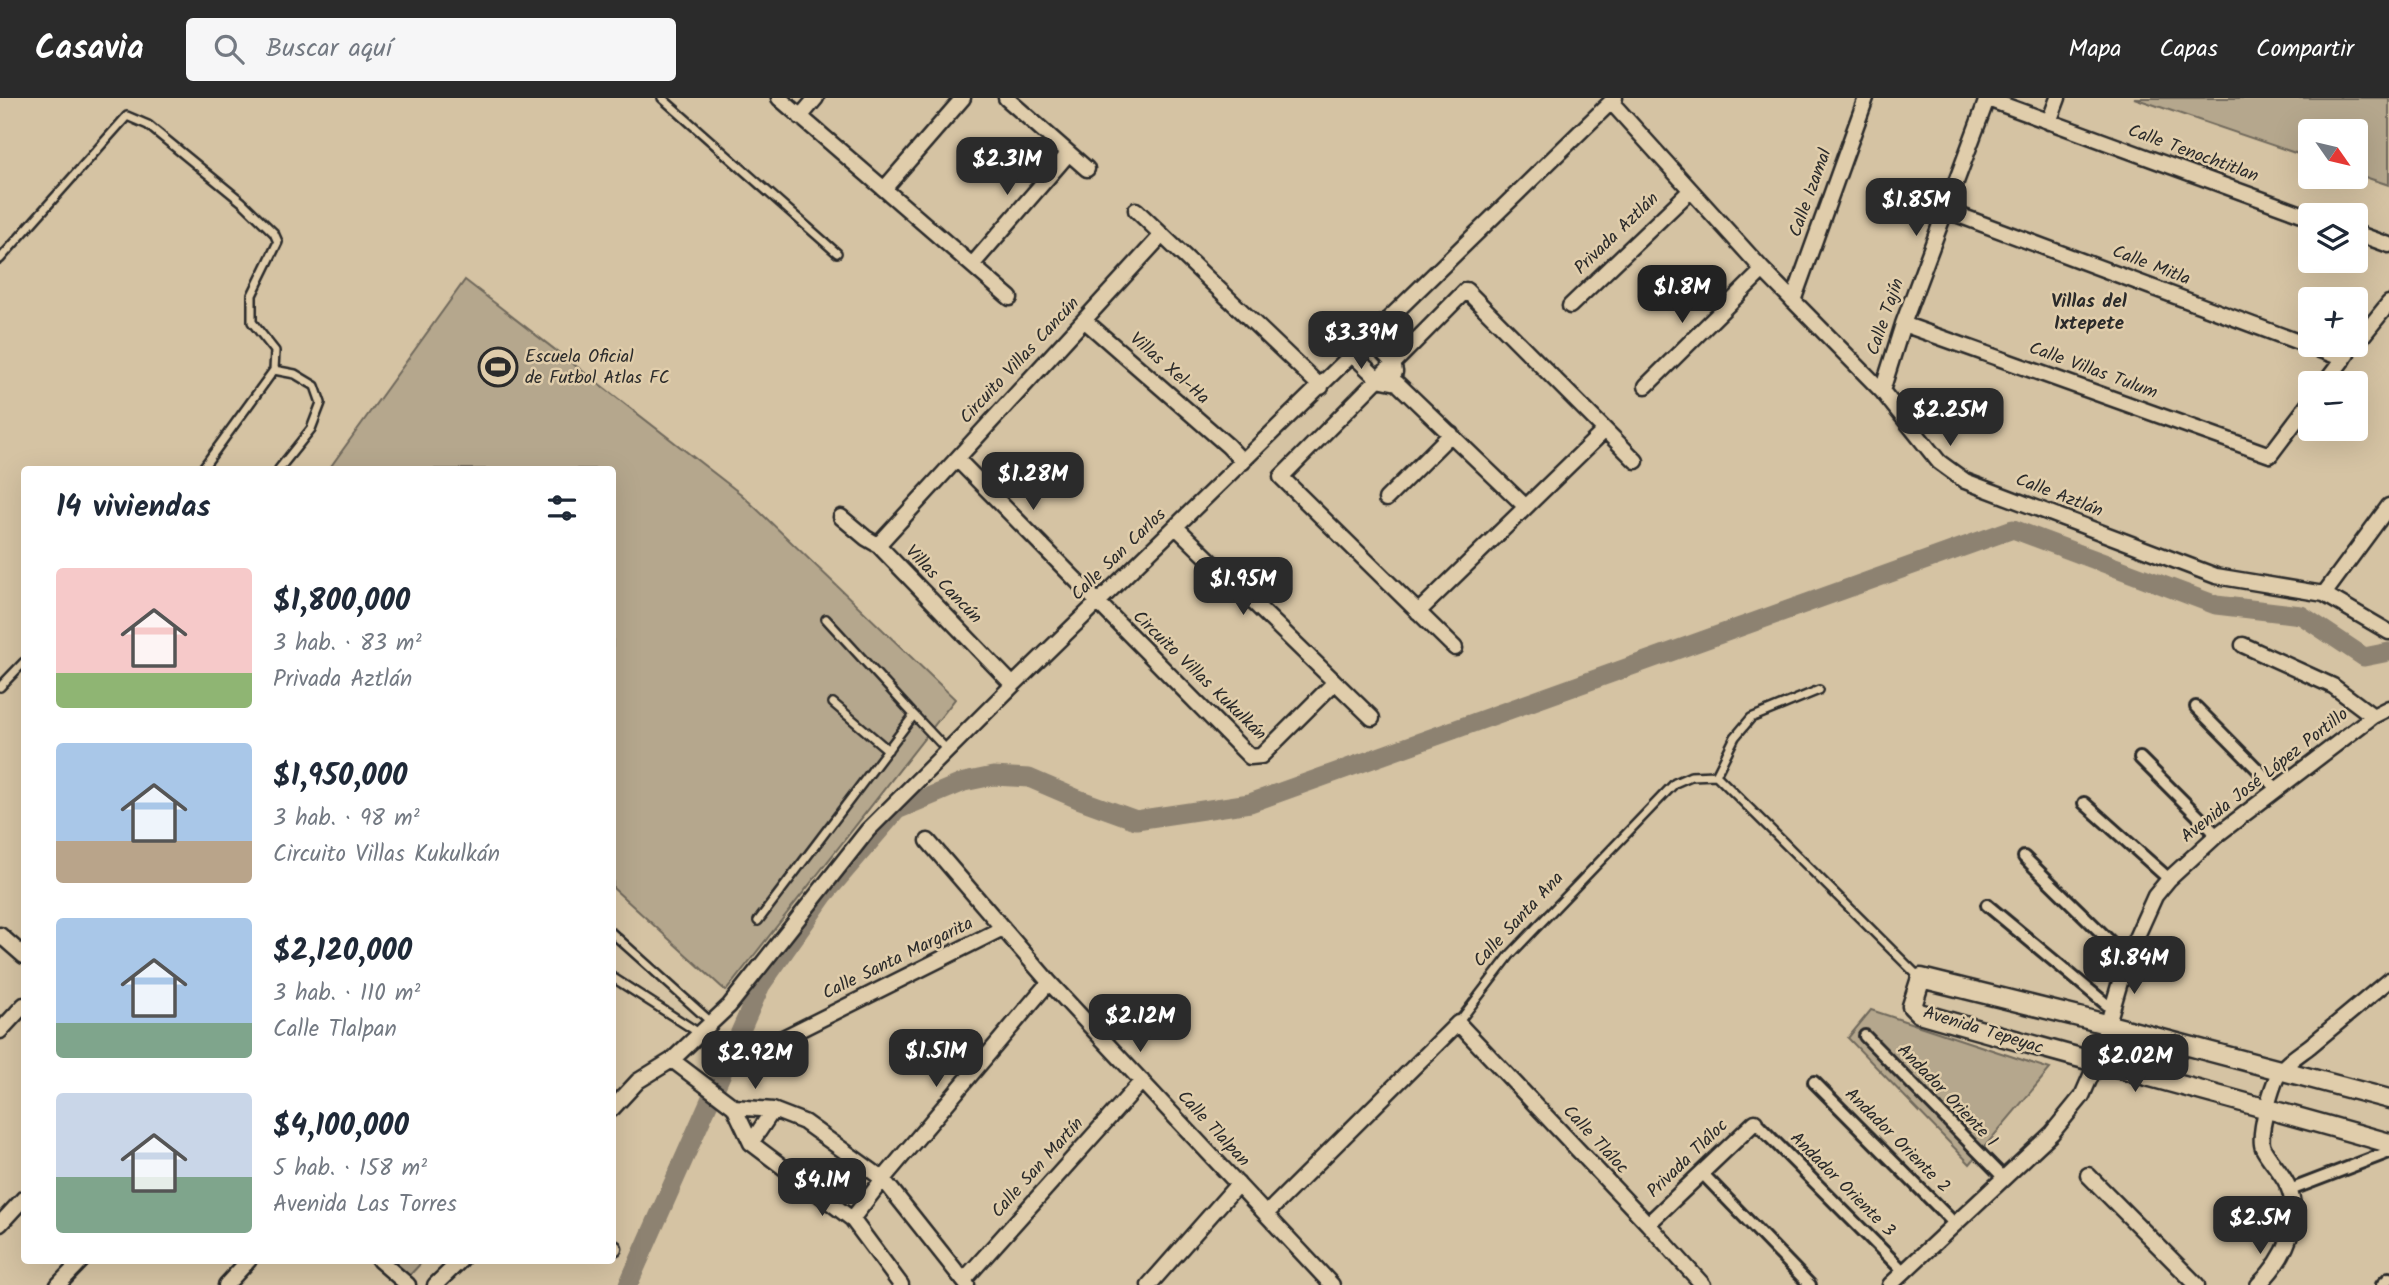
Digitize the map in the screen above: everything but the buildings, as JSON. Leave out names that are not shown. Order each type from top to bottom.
[{"type":"street","points":[[779,98],[1010,298]]},
{"type":"street","points":[[800,117],[816,98]]},
{"type":"street","points":[[884,189],[963,98]]},
{"type":"street","points":[[1006,98],[1087,169]]},
{"type":"street","name":"Calle Izamal","points":[[1793,301],[1866,98]]},
{"type":"street","name":"Calle Tenochtitlan","points":[[1986,98],[2298,213]]},
{"type":"street","name":"Calle Tajín","points":[[1882,391],[1903,324],[1986,98]]},
{"type":"street","points":[[2049,122],[2058,98]]},
{"type":"street","name":"Calle Aztlán","points":[[1613,101],[1690,191],[1763,270],[1882,391],[1939,462],[1965,481],[2216,576],[2324,594],[2389,632]]},
{"type":"street","name":"Calle San Carlos","points":[[616,1105],[638,1082],[672,1060],[729,1006],[868,830],[947,750],[1613,101]]},
{"type":"street","points":[[972,265],[1069,153]]},
{"type":"street","name":"Privada Aztlán","points":[[1570,306],[1690,191]]},
{"type":"street","points":[[1136,210],[1321,387]]},
{"type":"street","name":"Calle Mitla","points":[[1945,210],[2344,359]]},
{"type":"street","name":"Circuito Villas Cancún","points":[[878,545],[1162,235]]},
{"type":"street","points":[[2368,237],[2389,245]]},
{"type":"street","points":[[1646,386],[1763,270]]},
{"type":"street","points":[[1455,648],[1281,477],[1466,290],[1636,461]]},
{"type":"street","points":[[2368,328],[2389,303]]},
{"type":"street","name":"Villas Xel-Ha","points":[[1084,320],[1243,462]]},
{"type":"street","name":"Calle Villas Tulum","points":[[1903,324],[2270,455],[2298,418]]},
{"type":"street","points":[[1370,338],[1394,363],[1397,383]]},
{"type":"street","points":[[1353,355],[1378,379],[1397,383],[1526,507]]},
{"type":"street","points":[[2334,371],[2344,359]]},
{"type":"street","points":[[1418,612],[1605,430]]},
{"type":"street","points":[[1386,499],[1451,435]]},
{"type":"street","points":[[957,459],[1097,604]]},
{"type":"street","points":[[2324,594],[2389,506]]},
{"type":"street","name":"Villas Cancún","points":[[841,517],[878,545],[1013,685]]},
{"type":"street","points":[[1176,527],[1372,718]]},
{"type":"street","name":"Circuito Villas Kukulkán","points":[[1097,604],[1253,758],[1261,756],[1335,682]]},
{"type":"street","points":[[2243,645],[2333,686],[2373,716]]},
{"type":"street","points":[[2196,707],[2278,790]]},
{"type":"street","name":"Avenida José López Portillo","points":[[1891,1285],[2004,1179],[2071,1111],[2090,1082],[2127,958],[2155,896],[2169,879],[2217,835],[2373,716],[2389,708]]},
{"type":"street","points":[[2140,758],[2217,835]]},
{"type":"street","points":[[2084,803],[2169,879]]},
{"type":"street","name":"Calle Tlalpan","points":[[928,841],[1049,982],[1332,1285]]},
{"type":"street","points":[[2024,857],[2127,958]]},
{"type":"street","points":[[1987,905],[2110,1017]]},
{"type":"street","name":"Calle Santa Margarita","points":[[773,1043],[1003,929]]},
{"type":"street","points":[[0,935],[21,953]]},
{"type":"street","name":"Avenida Tepeyac","points":[[2389,1099],[2280,1071],[2110,1017],[1921,978],[1912,1006],[1919,1013],[2096,1064],[2389,1143]]},
{"type":"street","points":[[2258,1285],[2286,1248],[2293,1220],[2290,1190],[2261,1140],[2267,1108],[2280,1071],[2389,980]]},
{"type":"street","points":[[852,1219],[1049,982]]},
{"type":"street","points":[[0,1031],[21,1008]]},
{"type":"street","name":"Calle Santa Ana","points":[[1266,1214],[1458,1023]]},
{"type":"street","name":"Calle Tláloc","points":[[1458,1023],[1703,1285]]},
{"type":"street","name":"Andador Oriente 1","points":[[1865,1036],[2004,1179]]},
{"type":"street","points":[[672,1060],[734,1107],[751,1143],[852,1219],[901,1285]]},
{"type":"street","name":"Calle San Martín","points":[[965,1282],[1142,1081]]},
{"type":"street","name":"Andador Oriente 2","points":[[1814,1082],[1955,1224]]},
{"type":"street","points":[[734,1107],[773,1110],[804,1122],[883,1179],[965,1282]]},
{"type":"street","points":[[751,1143],[773,1110]]},
{"type":"street","name":"Privada Tláloc","points":[[1648,1224],[1755,1122]]},
{"type":"street","name":"Andador Oriente 3","points":[[1755,1122],[1904,1272]]},
{"type":"street","points":[[2290,1190],[2389,1152]]},
{"type":"street","points":[[1702,1173],[1810,1285]]},
{"type":"street","points":[[2088,1175],[2197,1285]]},
{"type":"street","points":[[1149,1285],[1238,1184]]},
{"type":"street","points":[[0,1224],[21,1201]]},
{"type":"street","points":[[58,1285],[78,1264]]},
{"type":"street","points":[[226,1285],[245,1264]]},
{"type":"street","points":[[384,1264],[408,1285]]},
{"type":"street","points":[[435,1285],[457,1264]]},
{"type":"street","points":[[2382,1285],[2389,1278]]},
{"type":"lane","points":[[662,98],[837,253]]},
{"type":"lane","points":[[0,259],[127,116],[148,125],[242,202],[274,233],[278,243],[253,295],[252,322],[275,351],[274,370],[204,466]]},
{"type":"lane","points":[[274,370],[295,374],[315,386],[321,403],[311,429],[281,466]]},
{"type":"lane","points":[[826,619],[947,750]]},
{"type":"lane","points":[[0,687],[21,665]]},
{"type":"lane","points":[[1819,690],[1751,718],[1735,737],[1716,775],[1921,978]]},
{"type":"lane","points":[[833,703],[888,750]]},
{"type":"lane","points":[[758,921],[914,715]]},
{"type":"lane","name":"Calle Santa Ana","points":[[1458,1023],[1510,955],[1675,783],[1691,776],[1716,775]]},
{"type":"lane","points":[[616,937],[712,1023]]},
{"type":"lane","points":[[616,980],[700,1034]]},
{"type":"shaded area","points":[[2134,98],[2389,98],[2389,185],[2368,178],[2368,119],[2298,119],[2298,154]]},
{"type":"shaded area","points":[[465,280],[741,494],[955,699],[726,991],[616,891],[616,466],[331,466]]},
{"type":"shaded area","points":[[1871,1010],[2050,1069],[1970,1164],[1848,1038]]},
{"type":"shaded area","points":[[393,1264],[420,1264],[408,1277]]},
{"type":"waterway","points":[[628,1285],[761,985],[824,895],[897,810],[964,782],[993,776],[1029,778],[1136,820],[1250,803],[2013,529],[2216,605],[2301,615],[2364,657],[2389,652]]},
{"type":"place","name":"Escuela Oficial de Futbol Atlas FC","points":[[498,367]]},
{"type":"district","name":"Villas del Ixtepete","points":[[2089,313]]}]
